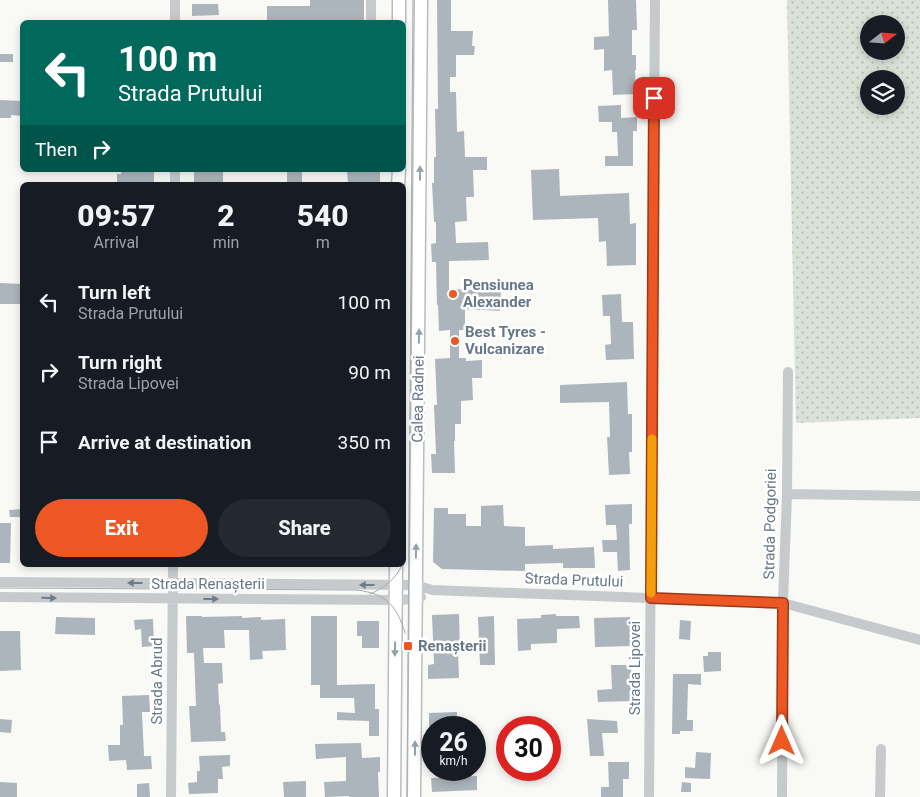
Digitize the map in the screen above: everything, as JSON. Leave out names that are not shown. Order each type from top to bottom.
[{"type":"main road","points":[[398,0],[399,20]]},
{"type":"main road","name":"Calea Radnei","points":[[414,797],[421,0]]},
{"type":"main road","points":[[394,797],[396,567]]},
{"type":"street","points":[[175,0],[175,20]]},
{"type":"street","points":[[371,0],[371,20]]},
{"type":"street","name":"Strada Lipovei","points":[[649,797],[655,0]]},
{"type":"street","name":"Strada Podgoriei","points":[[782,797],[783,603],[787,494],[788,372]]},
{"type":"street","points":[[787,494],[920,496]]},
{"type":"street","name":"Strada Abrud","points":[[171,797],[174,567]]},
{"type":"street","name":"Strada Renașterii","points":[[0,582],[416,585]]},
{"type":"street","name":"Strada Prutului","points":[[416,585],[432,590],[783,603],[920,640]]},
{"type":"street","points":[[416,600],[432,590]]},
{"type":"street","name":"Strada Renașterii","points":[[0,597],[416,600]]},
{"type":"street","points":[[880,797],[882,749]]},
{"type":"shaded area","points":[[787,0],[920,0],[920,418],[796,423]]},
{"type":"building","points":[[310,0],[364,0],[364,20],[267,20],[267,6],[310,6]]},
{"type":"building","points":[[437,0],[451,0],[451,31],[473,31],[472,46],[475,46],[474,55],[456,55],[456,77],[450,77],[450,92],[456,92],[457,132],[464,131],[465,157],[487,157],[487,170],[473,170],[474,197],[466,197],[467,221],[455,222],[456,243],[488,242],[489,260],[449,261],[449,289],[501,291],[500,311],[465,309],[465,330],[459,330],[459,358],[466,358],[466,361],[482,360],[482,378],[472,378],[473,400],[461,401],[461,424],[455,424],[455,473],[432,473],[431,454],[436,454],[434,405],[437,405],[435,359],[450,358],[450,330],[439,331],[436,262],[432,262],[431,244],[436,243],[432,183],[434,183],[434,157],[436,157],[435,109],[438,109]]},
{"type":"building","points":[[608,0],[636,0],[637,30],[632,30],[632,55],[636,55],[636,94],[613,95],[612,70],[604,71],[604,49],[594,50],[594,37],[609,36]]},
{"type":"building","points":[[192,4],[218,4],[219,15],[192,16]]},
{"type":"building","points":[[0,54],[13,54],[13,62],[0,62]]},
{"type":"building","points":[[0,100],[20,101],[20,116],[11,115],[11,118],[0,118]]},
{"type":"building","points":[[621,105],[621,118],[637,117],[637,131],[633,131],[633,166],[605,166],[605,156],[618,156],[617,132],[612,132],[612,122],[599,122],[598,106]]},
{"type":"building","points":[[559,169],[560,196],[629,193],[630,224],[636,223],[636,265],[607,266],[606,241],[599,242],[598,218],[533,220],[531,170]]},
{"type":"building","points":[[121,172],[154,172],[154,182],[117,182],[117,174],[121,174]]},
{"type":"building","points":[[194,172],[223,172],[223,182],[194,182]]},
{"type":"building","points":[[287,172],[302,172],[302,182],[287,182]]},
{"type":"building","points":[[347,172],[380,172],[380,182],[348,182]]},
{"type":"building","points":[[0,283],[20,284],[20,304],[0,304]]},
{"type":"building","points":[[621,294],[622,322],[633,322],[634,359],[606,360],[605,345],[611,344],[610,316],[603,316],[602,295]]},
{"type":"building","points":[[627,382],[628,414],[632,414],[632,452],[629,452],[630,474],[609,475],[607,437],[610,437],[609,402],[560,403],[560,385]]},
{"type":"building","points":[[632,504],[632,524],[629,524],[630,570],[618,571],[617,552],[603,552],[602,540],[617,540],[616,525],[606,525],[605,505]]},
{"type":"building","points":[[503,505],[504,526],[525,527],[525,546],[553,545],[553,549],[594,547],[595,568],[563,568],[563,563],[525,564],[525,571],[442,569],[433,562],[434,508],[448,508],[448,514],[466,514],[466,526],[481,526],[481,506]]},
{"type":"building","points":[[20,509],[20,517],[10,517],[9,510]]},
{"type":"building","points":[[0,523],[11,523],[10,563],[0,563]]},
{"type":"building","points":[[459,614],[459,678],[428,679],[428,665],[434,664],[432,615]]},
{"type":"building","points":[[556,614],[556,616],[579,616],[580,628],[557,629],[557,643],[531,644],[531,650],[518,651],[517,619],[541,618],[541,615]]},
{"type":"building","points":[[186,616],[261,617],[261,620],[285,619],[286,650],[262,651],[263,659],[250,660],[249,630],[224,630],[225,648],[203,648],[204,663],[222,663],[223,683],[218,684],[219,705],[221,732],[225,732],[226,741],[191,742],[189,706],[196,706],[194,653],[187,653]]},
{"type":"building","points":[[311,616],[337,616],[337,685],[375,684],[375,709],[379,709],[379,736],[369,736],[369,721],[337,720],[337,712],[355,713],[354,698],[320,698],[320,685],[311,685]]},
{"type":"building","points":[[494,616],[495,665],[480,665],[478,617]]},
{"type":"building","points":[[56,617],[95,618],[95,635],[55,634]]},
{"type":"building","points":[[630,617],[631,646],[595,647],[594,618]]},
{"type":"building","points":[[153,619],[154,646],[142,647],[141,629],[135,630],[134,620]]},
{"type":"building","points":[[680,620],[691,621],[690,640],[679,639]]},
{"type":"building","points":[[357,621],[379,621],[379,648],[362,648],[362,636],[357,636]]},
{"type":"building","points":[[0,631],[20,631],[21,670],[0,671]]},
{"type":"building","points":[[708,652],[721,652],[721,671],[704,672],[703,656],[708,656]]},
{"type":"building","points":[[611,665],[631,665],[632,701],[598,702],[597,690],[612,689]]},
{"type":"building","points":[[673,674],[701,674],[701,685],[688,684],[687,720],[693,720],[693,731],[680,731],[680,734],[672,734]]},
{"type":"building","points":[[149,695],[150,712],[142,712],[144,756],[151,756],[152,769],[127,770],[126,760],[109,761],[108,745],[120,745],[120,725],[123,725],[122,696]]},
{"type":"building","points":[[457,712],[457,716],[429,716],[429,713]]},
{"type":"building","points":[[0,719],[12,720],[11,733],[0,732]]},
{"type":"building","points":[[587,719],[617,721],[618,733],[602,733],[604,756],[590,756]]},
{"type":"building","points":[[361,743],[362,758],[380,757],[380,772],[378,772],[379,797],[325,797],[324,782],[346,781],[346,757],[316,759],[315,744]]},
{"type":"building","points":[[696,752],[711,753],[710,779],[685,778],[685,767],[695,768]]},
{"type":"building","points":[[230,755],[230,766],[222,767],[223,779],[218,779],[218,793],[189,794],[188,783],[197,782],[197,771],[200,771],[199,756]]},
{"type":"building","points":[[608,762],[629,762],[629,779],[623,779],[623,797],[601,797],[601,787],[609,787]]},
{"type":"building","points":[[306,781],[306,797],[284,797],[283,782]]},
{"type":"building","points":[[431,781],[477,781],[477,790],[432,792]]},
{"type":"building","points":[[0,782],[17,783],[17,797],[0,797]]},
{"type":"building","points":[[682,782],[691,783],[691,792],[681,792]]},
{"type":"building","points":[[149,783],[150,797],[137,797],[137,784]]},
{"type":"tram line","points":[[407,797],[413,0]]},
{"type":"tram line","points":[[370,594],[389,582],[401,567]]},
{"type":"tram line","points":[[0,588],[356,590],[375,594],[389,602],[398,615],[405,633]]},
{"type":"slow traffic","points":[[651,593],[652,439]]},
{"type":"place","name":"Pensiunea Alexander","points":[[453,294]]},
{"type":"place","name":"Best Tyres - Vulcanizare","points":[[455,341]]},
{"type":"place","name":"Renașterii","points":[[408,646]]},
{"type":"route","points":[[654,98],[651,598],[783,603],[782,741]]}]
